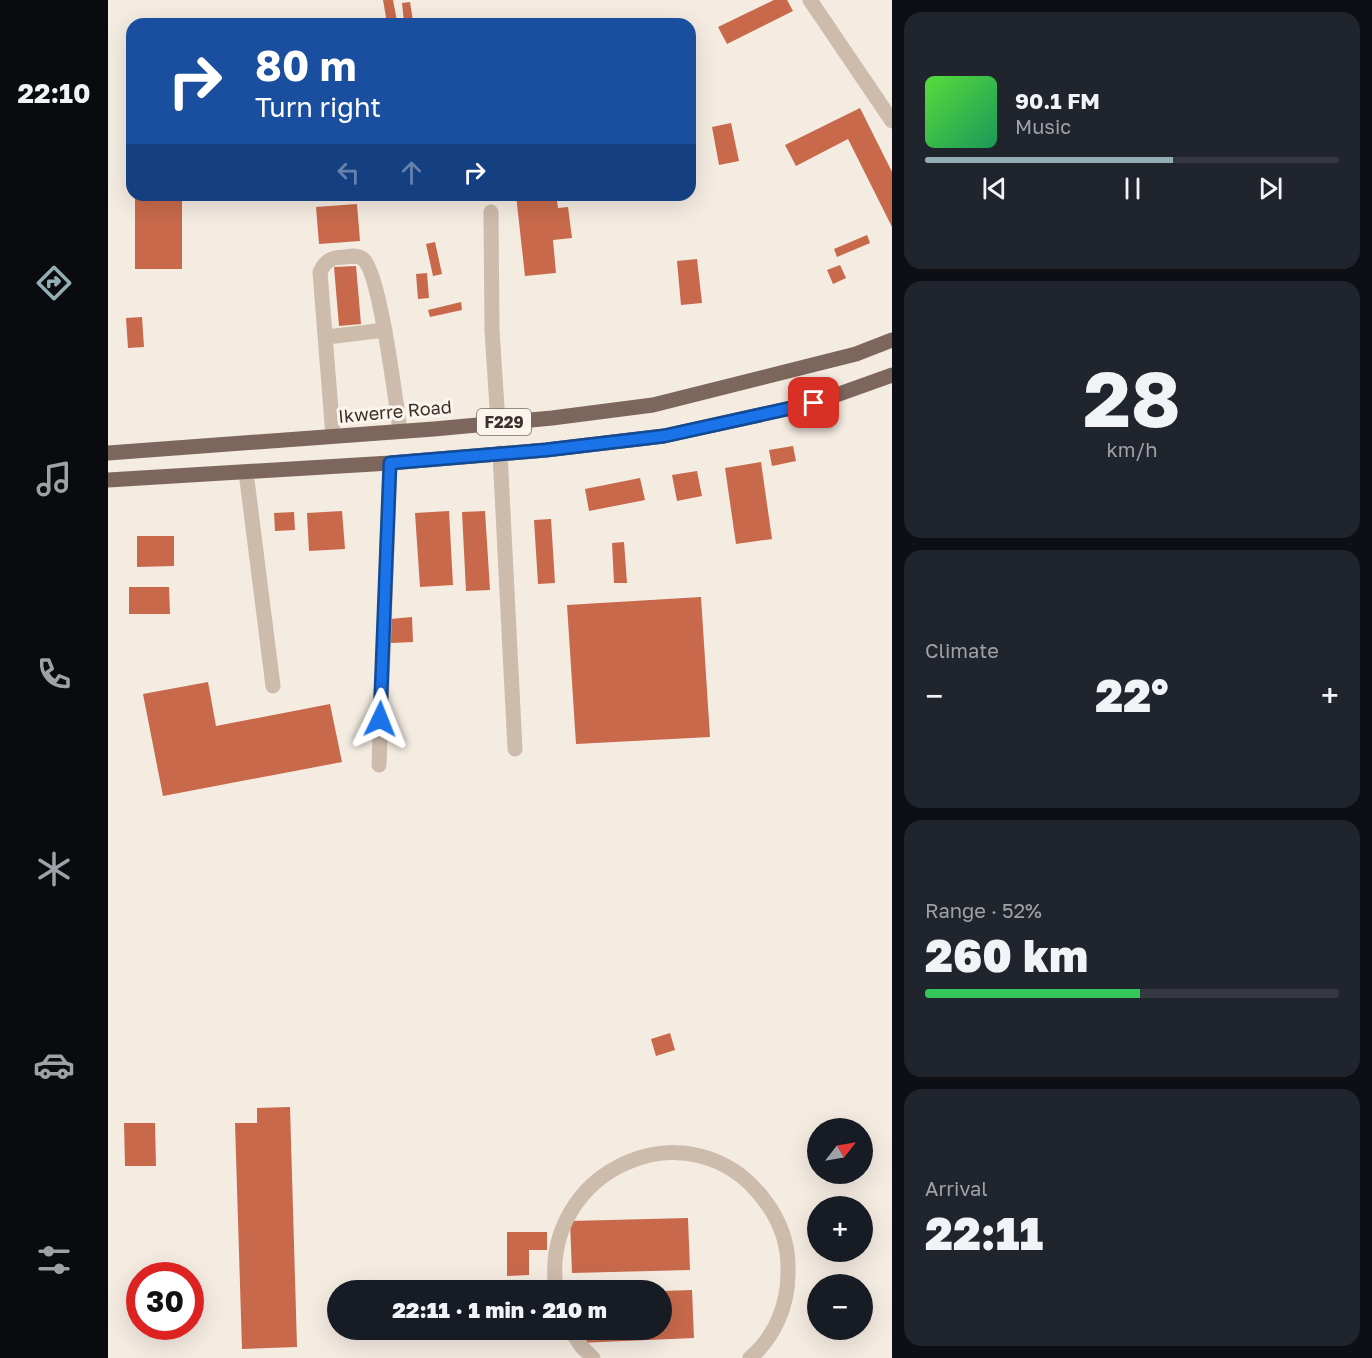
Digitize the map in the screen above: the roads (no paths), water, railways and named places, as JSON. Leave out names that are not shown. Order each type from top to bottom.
[{"type":"main road","name":"Ikwerre Road","points":[[108,453],[498,423],[653,405],[856,354],[892,340]]},
{"type":"main road","name":"F229","points":[[108,480],[390,463],[664,436],[814,403],[892,375]]},
{"type":"street","points":[[810,0],[892,121]]},
{"type":"street","points":[[491,212],[492,330],[498,423]]},
{"type":"street","points":[[333,436],[327,337],[320,272],[324,263],[333,257],[356,256],[364,260],[370,269],[385,330],[400,431]]},
{"type":"street","points":[[327,337],[385,330]]},
{"type":"street","points":[[500,453],[515,749]]},
{"type":"street","points":[[379,765],[390,463]]},
{"type":"street","points":[[246,472],[273,686]]},
{"type":"street","points":[[556,1280],[555,1257],[565,1220],[581,1196],[602,1175],[636,1158],[655,1154],[684,1154],[712,1161],[730,1169],[760,1194],[780,1227],[786,1246],[788,1285],[784,1304],[768,1339],[750,1358]]},
{"type":"street","points":[[577,1340],[593,1358]]}]
